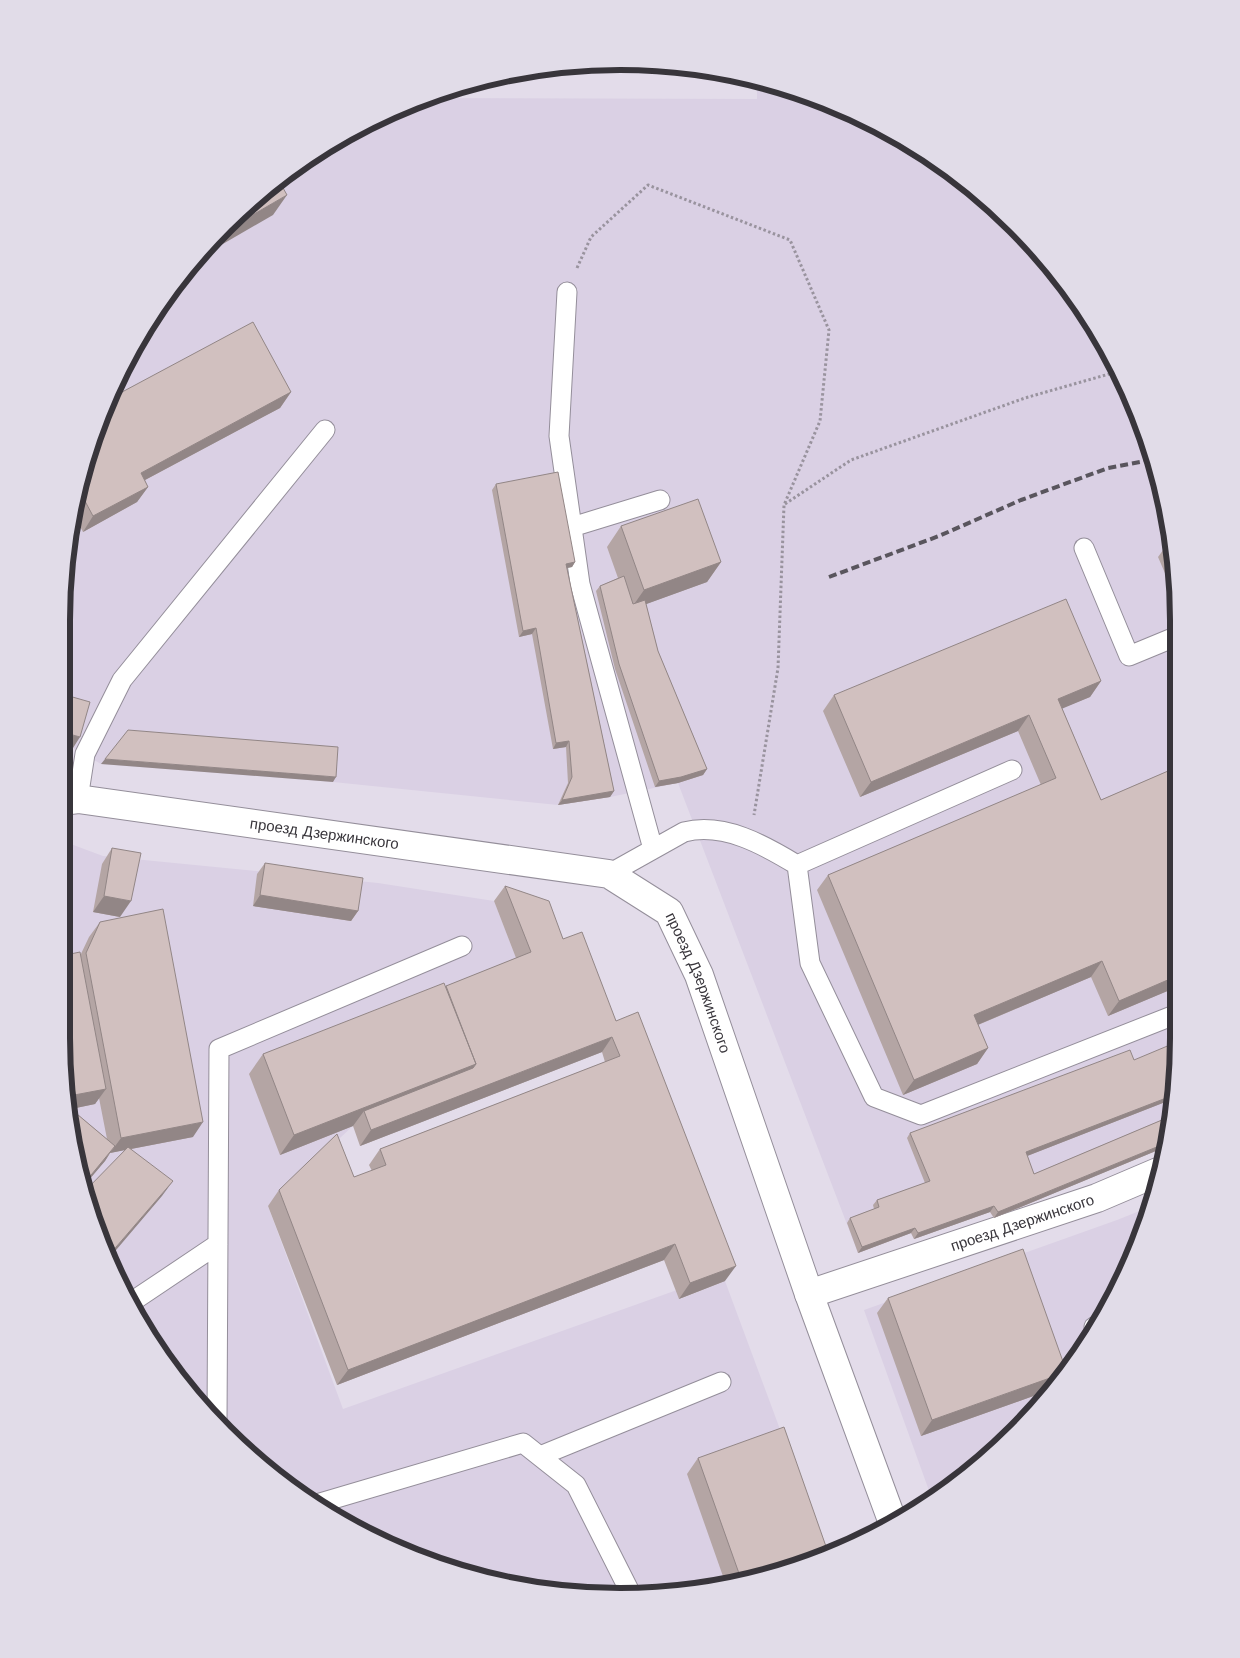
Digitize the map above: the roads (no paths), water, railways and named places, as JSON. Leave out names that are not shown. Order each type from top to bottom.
[{"type":"street","name":"проезд Дзержинского","points":[[70,800],[609,874],[669,912],[699,975],[809,1294],[1097,1198],[1152,1174]]},
{"type":"street","points":[[809,1294],[891,1516]]},
{"type":"lane","points":[[567,292],[559,436],[580,584],[653,849]]},
{"type":"lane","points":[[70,800],[85,754],[122,680],[325,430]]},
{"type":"lane","points":[[572,527],[660,500]]},
{"type":"lane","points":[[1084,548],[1129,656],[1170,638]]},
{"type":"lane","points":[[797,865],[1012,770]]},
{"type":"lane","points":[[609,874],[684,832],[695,829],[717,830],[762,844],[797,865]]},
{"type":"lane","points":[[797,865],[810,963],[874,1097],[921,1115],[1170,1017]]},
{"type":"lane","points":[[217,1413],[219,1049],[462,946]]},
{"type":"lane","points":[[136,1299],[218,1244]]},
{"type":"lane","points":[[540,1456],[720,1382]]},
{"type":"lane","points":[[325,1502],[523,1443],[576,1485],[628,1588]]},
{"type":"railway","points":[[829,577],[939,536],[1021,500],[1108,468],[1146,461]]}]
